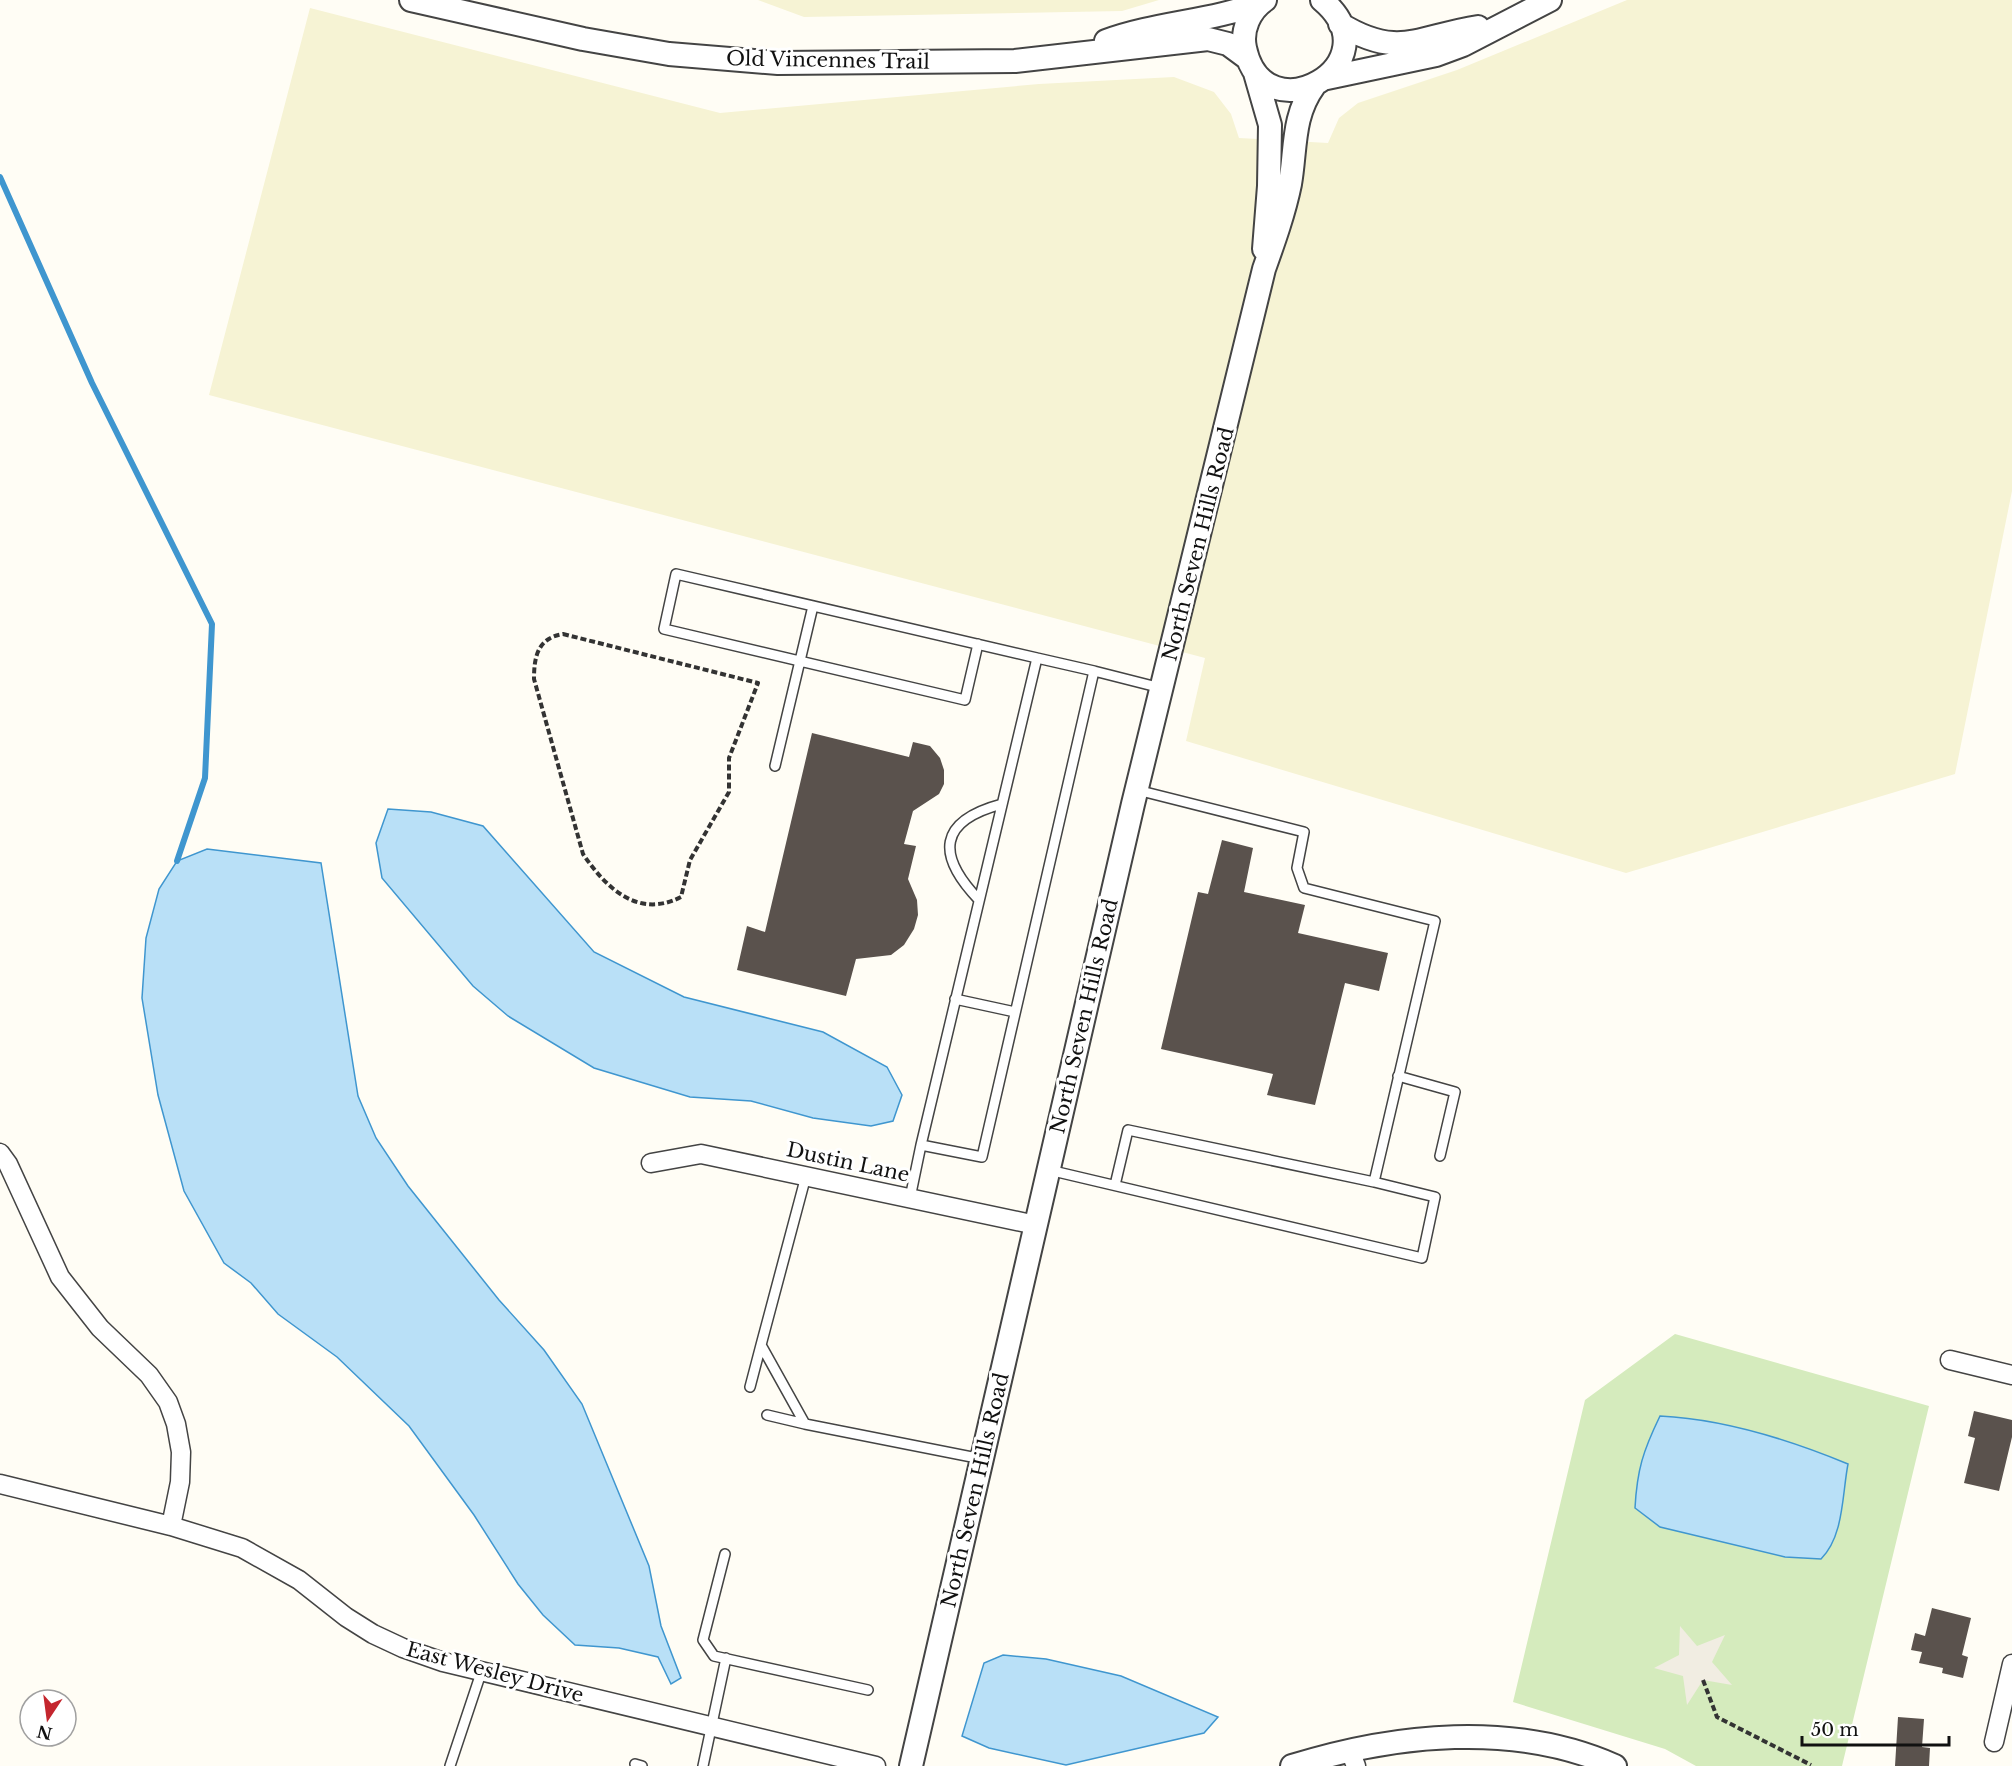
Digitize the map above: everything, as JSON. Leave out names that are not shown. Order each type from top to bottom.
[{"type":"street","name":"Old Vincennes Trail","points":[[411,0],[583,39],[669,54],[778,63],[1015,61],[1208,39],[1228,44],[1268,83],[1283,90],[1299,90],[1321,82]]},
{"type":"street","points":[[1321,82],[1436,55],[1463,45],[1500,24],[1551,0]]},
{"type":"street","name":"Old Vincennes Trail","points":[[1071,54],[1139,29],[1209,19],[1263,1]]},
{"type":"street","name":"North Seven Hills Road","points":[[1263,1],[1252,13],[1245,27],[1243,42],[1270,125],[1264,269]]},
{"type":"street","points":[[1333,9],[1368,40],[1403,44],[1500,24]]},
{"type":"street","name":"North Seven Hills Road","points":[[911,1766],[1137,790],[1264,269],[1280,225],[1290,182],[1295,130],[1305,99],[1337,65],[1343,50],[1333,9]]},
{"type":"street","points":[[0,1153],[8,1164],[60,1277],[100,1328],[149,1375],[168,1402],[176,1424],[181,1452],[180,1482],[171,1526]]},
{"type":"street","name":"Dustin Lane","points":[[651,1163],[701,1154],[1036,1224]]},
{"type":"street","points":[[1950,1360],[2012,1375]]},
{"type":"street","name":"East Wesley Drive","points":[[0,1484],[171,1526],[242,1548],[299,1580],[346,1617],[403,1648],[481,1672],[876,1766]]},
{"type":"street","points":[[1994,1742],[2012,1664]]},
{"type":"street","points":[[1292,1766],[1353,1759],[1398,1741],[1479,1737],[1534,1742],[1588,1754],[1615,1766]]},
{"type":"lane","points":[[978,644],[965,700],[664,629],[676,574],[978,644],[1037,658],[1094,671],[1163,688]]},
{"type":"lane","points":[[775,766],[813,606]]},
{"type":"lane","points":[[909,1198],[1037,658]]},
{"type":"lane","points":[[921,1145],[982,1157],[1094,671]]},
{"type":"lane","points":[[1137,790],[1304,832],[1297,868],[1304,888],[1435,921],[1374,1182]]},
{"type":"lane","points":[[979,900],[962,882],[951,862],[951,837],[964,818],[1002,804]]},
{"type":"lane","points":[[956,999],[1015,1012]]},
{"type":"lane","points":[[1398,1076],[1455,1092],[1440,1156]]},
{"type":"lane","points":[[1049,1170],[1422,1258],[1435,1197],[1128,1130],[1115,1185]]},
{"type":"lane","points":[[750,1387],[806,1176]]},
{"type":"lane","points":[[761,1345],[805,1424]]},
{"type":"lane","points":[[767,1415],[982,1459]]},
{"type":"lane","points":[[724,1554],[704,1640],[714,1656],[868,1690]]},
{"type":"lane","points":[[703,1766],[726,1658]]},
{"type":"lane","points":[[450,1766],[481,1672]]},
{"type":"path","points":[[563,634],[758,682],[729,758],[729,792],[690,860],[681,897],[669,903],[652,905],[634,903],[617,893],[599,878],[583,854],[534,679],[537,650],[551,636],[563,634]]},
{"type":"path","points":[[1702,1680],[1717,1717],[1811,1765]]},
{"type":"shaded area","points":[[758,0],[1159,0],[1122,11],[804,17]]},
{"type":"shaded area","points":[[1627,0],[2012,0],[2012,491],[1955,774],[1626,873],[1186,741],[1205,658],[209,395],[310,8],[720,113],[1039,84],[1174,77],[1214,92],[1231,114],[1239,138],[1328,143],[1339,118],[1358,103],[1457,70]]},
{"type":"shaded area","points":[[1680,1626],[1697,1646],[1725,1635],[1712,1662],[1732,1685],[1703,1680],[1687,1705],[1683,1676],[1654,1668],[1679,1655]]},
{"type":"green space","points":[[1675,1334],[1929,1406],[1842,1766],[1696,1766],[1665,1749],[1513,1702],[1585,1400]]},
{"type":"water","points":[[388,809],[431,812],[483,826],[594,952],[684,997],[823,1032],[887,1067],[902,1095],[893,1121],[871,1126],[813,1118],[751,1101],[690,1097],[594,1068],[508,1016],[473,986],[382,878],[376,843]]},
{"type":"water","points":[[207,849],[321,863],[358,1096],[376,1138],[408,1186],[499,1300],[544,1350],[582,1404],[649,1566],[661,1626],[681,1678],[671,1684],[658,1657],[619,1648],[575,1645],[543,1615],[518,1584],[474,1515],[409,1426],[337,1357],[278,1314],[251,1283],[224,1263],[184,1191],[158,1095],[142,998],[146,938],[159,889],[177,861]]},
{"type":"water","points":[[1660,1416],[1708,1421],[1756,1432],[1848,1464],[1841,1514],[1829,1550],[1821,1559],[1785,1557],[1660,1527],[1635,1508],[1642,1461]]},
{"type":"water","points":[[1003,1655],[1046,1659],[1121,1676],[1218,1717],[1204,1733],[1066,1765],[989,1748],[962,1736],[984,1663]]},
{"type":"building","points":[[812,733],[909,757],[913,742],[930,746],[940,758],[944,770],[944,784],[939,794],[913,811],[904,844],[916,846],[908,879],[917,900],[918,915],[914,929],[904,945],[891,955],[856,959],[846,996],[737,970],[747,926],[765,932]]},
{"type":"building","points":[[1222,840],[1253,848],[1244,892],[1305,905],[1298,933],[1388,953],[1379,991],[1345,983],[1315,1105],[1267,1095],[1273,1074],[1161,1049],[1198,892],[1208,894]]},
{"type":"building","points":[[1974,1411],[2012,1420],[2012,1437],[1999,1491],[1964,1483],[1975,1438],[1968,1436]]},
{"type":"building","points":[[1932,1608],[1971,1618],[1962,1655],[1968,1657],[1963,1678],[1942,1673],[1943,1668],[1919,1663],[1922,1652],[1911,1650],[1915,1633],[1925,1636]]},
{"type":"building","points":[[1898,1717],[1924,1719],[1922,1747],[1930,1748],[1929,1766],[1895,1766]]},
{"type":"waterway","points":[[0,177],[92,383],[212,624],[205,778],[177,861]]}]
